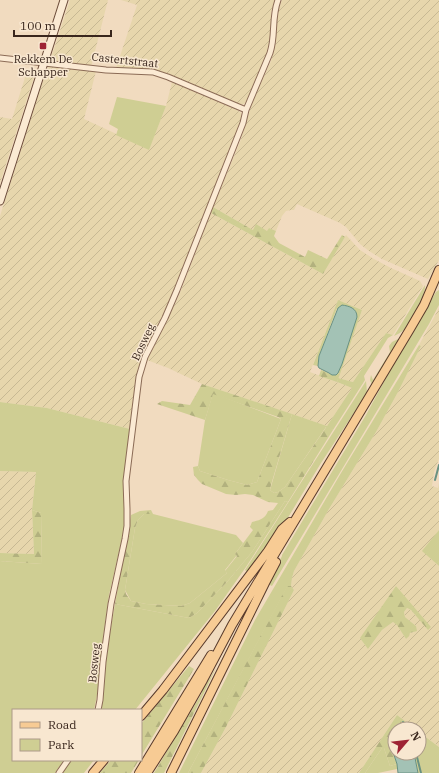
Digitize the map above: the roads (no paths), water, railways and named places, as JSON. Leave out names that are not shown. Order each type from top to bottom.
[{"type":"main road","points":[[0,201],[64,0]]},
{"type":"main road","points":[[147,773],[204,680],[232,625],[424,305],[439,270]]},
{"type":"main road","points":[[142,715],[163,690],[259,563],[282,530],[299,513]]},
{"type":"main road","points":[[171,773],[264,582],[294,530],[299,513]]},
{"type":"main road","points":[[139,773],[224,634],[232,625]]},
{"type":"main road","points":[[93,773],[103,761]]},
{"type":"street","name":"Bosweg","points":[[98,709],[110,604],[127,526],[126,481],[139,377],[145,357],[165,318],[177,290],[243,123],[246,110],[273,45],[275,11],[278,0]]},
{"type":"street","name":"Castertstraat","points":[[0,58],[106,70],[153,72],[246,110]]},
{"type":"street","points":[[59,773],[67,761]]},
{"type":"waterway","points":[[435,480],[439,465]]},
{"type":"waterway","points":[[418,761],[421,773]]},
{"type":"place","name":"Rekkem De Schapper","points":[[43,46]]}]
